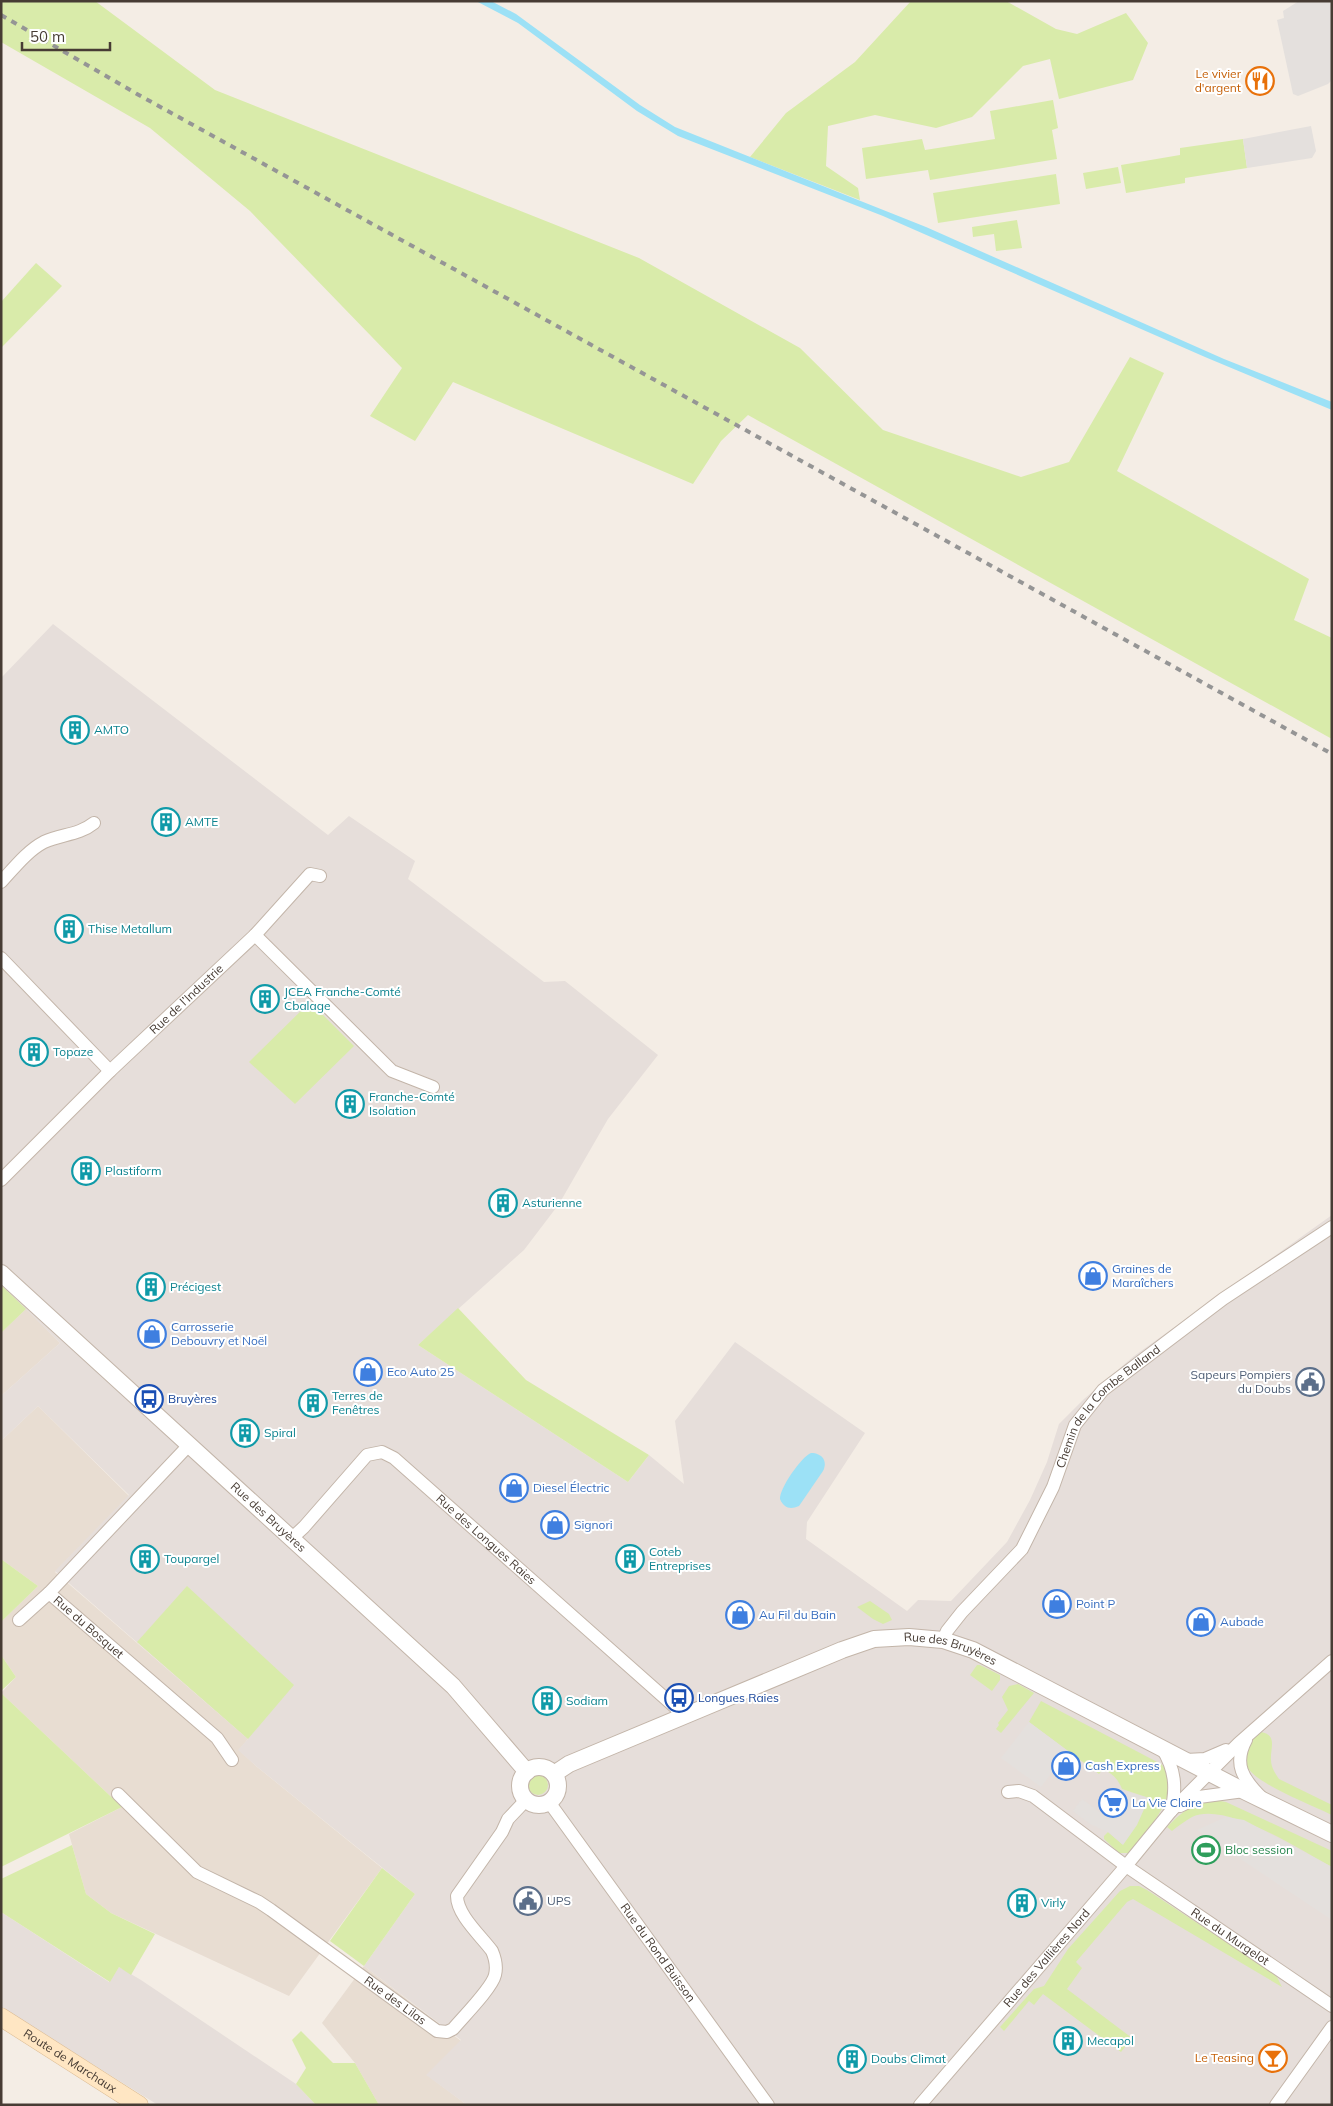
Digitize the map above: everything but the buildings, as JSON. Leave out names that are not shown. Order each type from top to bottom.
[{"type":"main road","name":"Route de Marchaux","points":[[1,2017],[129,2102]]},
{"type":"street","points":[[1,882],[35,847],[60,835],[85,830],[94,823]]},
{"type":"street","name":"Rue de l’Industrie","points":[[1,1180],[110,1071],[259,938],[310,874],[320,876]]},
{"type":"street","points":[[259,938],[392,1071],[433,1086]]},
{"type":"street","points":[[1,958],[110,1071]]},
{"type":"street","name":"Chemin de la Combe Balland","points":[[943,1640],[946,1631],[962,1612],[1022,1549],[1053,1487],[1075,1425],[1103,1390],[1223,1299],[1332,1227]]},
{"type":"street","name":"Rue des Bruyères","points":[[1,1274],[453,1686],[527,1772]]},
{"type":"street","name":"Rue du Bosquet","points":[[189,1445],[49,1593],[217,1738],[232,1760]]},
{"type":"street","name":"Rue des Longues Raies","points":[[291,1539],[304,1527],[367,1455],[382,1452],[394,1458],[675,1707],[682,1717]]},
{"type":"street","points":[[19,1620],[49,1593]]},
{"type":"street","name":"Rue des Bruyères","points":[[554,1774],[569,1764],[842,1650],[874,1639],[909,1637],[943,1640],[973,1650],[1265,1802],[1332,1834]]},
{"type":"street","points":[[1185,1760],[1212,1757],[1239,1743],[1332,1661]]},
{"type":"street","points":[[1250,1734],[1241,1750],[1240,1766],[1247,1782],[1265,1802]]},
{"type":"street","name":"Rue des Vallières Nord","points":[[920,2105],[1171,1811],[1239,1743]]},
{"type":"street","points":[[1162,1748],[1174,1774],[1175,1789],[1171,1811]]},
{"type":"street","points":[[535,1768],[544,1768],[554,1774],[558,1780],[557,1792],[549,1802],[535,1804],[526,1800],[521,1789],[523,1777],[527,1772],[535,1768]]},
{"type":"street","name":"Rue du Murgelot","points":[[1008,1792],[1019,1791],[1033,1796],[1126,1866],[1332,2006]]},
{"type":"street","points":[[1171,1811],[1199,1797],[1244,1791]]},
{"type":"street","name":"Rue des Lilas","points":[[118,1794],[197,1872],[265,1906],[437,2031],[446,2032],[453,2029],[490,1984],[495,1975],[495,1959],[492,1951],[461,1913],[457,1903],[457,1896],[502,1832],[508,1819],[526,1800]]},
{"type":"street","name":"Rue du Rond Buisson","points":[[549,1802],[768,2105]]},
{"type":"street","points":[[1276,2105],[1332,2027]]},
{"type":"shaded area","points":[[1299,1],[1331,1],[1332,80],[1328,84],[1298,96],[1293,94],[1277,20],[1284,18],[1283,11]]},
{"type":"shaded area","points":[[1311,126],[1316,151],[1312,158],[1247,168],[1243,139]]},
{"type":"shaded area","points":[[53,624],[328,835],[349,816],[415,861],[408,879],[544,982],[565,981],[658,1055],[608,1119],[559,1204],[524,1250],[418,1345],[628,1482],[649,1455],[684,1484],[675,1421],[735,1342],[865,1433],[807,1522],[806,1539],[907,1611],[918,1600],[951,1601],[1007,1542],[1030,1500],[1047,1462],[1059,1424],[1084,1399],[1134,1356],[1332,1215],[1332,2105],[467,2105],[426,2075],[461,2040],[364,1966],[415,1894],[238,1750],[248,1739],[55,1571],[129,1495],[38,1406],[1,1441],[1,1396],[60,1343],[1,1285],[1,678]]},
{"type":"shaded area","points":[[26,1309],[60,1343],[1,1396],[1,1333]]},
{"type":"shaded area","points":[[38,1406],[129,1496],[55,1572],[248,1739],[239,1750],[256,1766],[382,1868],[289,1996],[111,1913],[86,1894],[69,1834],[122,1807],[1,1693],[16,1677],[1,1655],[1,1622],[38,1586],[1,1559],[1,1441]]},
{"type":"shaded area","points":[[1029,1722],[1068,1751],[1041,1787],[1001,1758]]},
{"type":"shaded area","points":[[1128,1792],[1149,1798],[1137,1825],[1123,1845],[1108,1832],[1090,1824],[1073,1811],[1082,1799],[1101,1813],[1108,1807],[1123,1816],[1128,1801]]},
{"type":"shaded area","points":[[1226,1817],[1244,1820],[1332,1867],[1332,1920],[1197,1830]]},
{"type":"shaded area","points":[[1,1912],[109,1982],[119,1967],[141,1980],[296,2084],[316,2105],[158,2105],[1,2007]]},
{"type":"shaded area","points":[[364,1966],[461,2041],[427,2075],[467,2105],[379,2105],[355,2063],[322,2023]]},
{"type":"green space","points":[[1,1],[95,1],[215,90],[639,258],[800,348],[883,430],[1021,477],[1069,462],[1130,357],[1164,373],[1117,471],[1309,579],[1294,620],[1332,638],[1332,739],[748,415],[721,441],[693,484],[453,382],[415,441],[370,416],[402,368],[250,211],[150,128],[1,42]]},
{"type":"green space","points":[[911,1],[1006,1],[1056,29],[1077,34],[1126,13],[1148,43],[1133,80],[1059,99],[1050,59],[1023,66],[972,117],[936,128],[875,115],[828,126],[826,166],[858,188],[860,200],[750,157],[786,113],[855,62]]},
{"type":"green space","points":[[1053,100],[1058,128],[1052,130],[1057,159],[930,180],[928,170],[866,179],[862,148],[922,139],[925,150],[995,139],[990,111]]},
{"type":"green space","points":[[1243,139],[1247,168],[1185,178],[1185,183],[1126,193],[1121,165],[1180,155],[1180,148]]},
{"type":"green space","points":[[1118,167],[1121,183],[1086,189],[1083,173]]},
{"type":"green space","points":[[1056,174],[1060,204],[938,223],[933,193]]},
{"type":"green space","points":[[1017,220],[1022,248],[996,251],[994,234],[973,237],[972,227]]},
{"type":"green space","points":[[36,263],[62,286],[1,348],[1,302]]},
{"type":"green space","points":[[310,1002],[354,1046],[295,1104],[249,1062]]},
{"type":"green space","points":[[1,1285],[26,1309],[1,1333]]},
{"type":"green space","points":[[458,1308],[526,1380],[649,1455],[628,1482],[418,1345]]},
{"type":"green space","points":[[1,1559],[38,1586],[1,1622]]},
{"type":"green space","points":[[187,1586],[294,1685],[248,1739],[137,1642]]},
{"type":"green space","points":[[870,1601],[889,1614],[892,1620],[883,1624],[857,1607]]},
{"type":"green space","points":[[1,1655],[16,1677],[1,1691]]},
{"type":"green space","points":[[977,1665],[1000,1675],[1000,1680],[992,1691],[970,1675]]},
{"type":"green space","points":[[1018,1684],[1034,1693],[1001,1733],[996,1729],[999,1725],[998,1723],[1008,1710],[1002,1697],[1009,1686]]},
{"type":"green space","points":[[1,1693],[122,1807],[1,1867]]},
{"type":"green space","points":[[1041,1701],[1161,1764],[1168,1774],[1167,1797],[1162,1809],[1132,1853],[1119,1853],[1104,1839],[1104,1836],[1108,1832],[1122,1844],[1149,1798],[1122,1789],[1110,1773],[1103,1769],[1099,1774],[1029,1722]]},
{"type":"green space","points":[[1261,1732],[1270,1736],[1272,1743],[1271,1763],[1279,1779],[1332,1805],[1332,1815],[1270,1786],[1250,1771],[1246,1764],[1247,1744]]},
{"type":"green space","points":[[538,1775],[545,1778],[548,1785],[545,1792],[538,1795],[531,1792],[528,1785],[531,1778]]},
{"type":"green space","points":[[1215,1800],[1226,1802],[1332,1851],[1332,1867],[1283,1839],[1243,1821],[1224,1816],[1206,1814],[1192,1817],[1172,1831],[1167,1827],[1188,1809]]},
{"type":"green space","points":[[72,1845],[86,1894],[111,1913],[155,1934],[131,1975],[119,1967],[110,1982],[1,1912],[1,1879]]},
{"type":"green space","points":[[382,1868],[415,1894],[364,1966],[330,1941]]},
{"type":"green space","points":[[1130,1886],[1139,1886],[1147,1890],[1276,1975],[1282,1987],[1133,1899],[1127,1902],[1076,1962],[1082,1968],[1067,1989],[1132,2038],[1121,2052],[1043,1994],[1034,2005],[1029,2001],[1004,2031],[1000,2027],[1034,1989],[1044,1986],[1068,1949],[1120,1891]]},
{"type":"green space","points":[[301,2031],[333,2063],[355,2063],[379,2105],[316,2105],[296,2084],[306,2068],[292,2040]]},
{"type":"water","points":[[476,1],[491,1],[516,14],[640,105],[675,127],[926,227],[1224,359],[1332,402],[1332,410],[1205,357],[883,216],[678,136],[637,111],[518,23]]},
{"type":"water","points":[[811,1453],[818,1454],[823,1458],[825,1464],[823,1471],[799,1506],[788,1507],[780,1499],[783,1488],[802,1460]]},
{"type":"railway","points":[[1,15],[137,94],[1332,754]]},
{"type":"place","name":"Le vivier d'argent","points":[[1260,81]]},
{"type":"place","name":"AMTO","points":[[75,730]]},
{"type":"place","name":"AMTE","points":[[166,822]]},
{"type":"place","name":"Thise Metallum","points":[[69,929]]},
{"type":"place","name":"JCEA Franche-Comté Cbalage","points":[[265,999]]},
{"type":"place","name":"Topaze","points":[[34,1052]]},
{"type":"place","name":"Franche-Comté Isolation","points":[[350,1104]]},
{"type":"place","name":"Plastiform","points":[[86,1171]]},
{"type":"place","name":"Asturienne","points":[[503,1203]]},
{"type":"place","name":"Graines de Maraîchers","points":[[1093,1276]]},
{"type":"place","name":"Précigest","points":[[151,1287]]},
{"type":"place","name":"Carrosserie Debouvry et Noël","points":[[152,1334]]},
{"type":"place","name":"Eco Auto 25","points":[[368,1372]]},
{"type":"place","name":"Sapeurs Pompiers du Doubs","points":[[1310,1382]]},
{"type":"place","name":"Bruyères","points":[[149,1399]]},
{"type":"place","name":"Terres de Fenêtres","points":[[313,1403]]},
{"type":"place","name":"Spiral","points":[[245,1433]]},
{"type":"place","name":"Diesel Électric","points":[[514,1488]]},
{"type":"place","name":"Signori","points":[[555,1525]]},
{"type":"place","name":"Toupargel","points":[[145,1559]]},
{"type":"place","name":"Coteb Entreprises","points":[[630,1559]]},
{"type":"place","name":"Point P","points":[[1057,1604]]},
{"type":"place","name":"Au Fil du Bain","points":[[740,1615]]},
{"type":"place","name":"Aubade","points":[[1201,1622]]},
{"type":"place","name":"Longues Raies","points":[[679,1698]]},
{"type":"place","name":"Sodiam","points":[[547,1701]]},
{"type":"place","name":"Cash Express","points":[[1066,1766]]},
{"type":"place","name":"La Vie Claire","points":[[1113,1803]]},
{"type":"place","name":"Bloc session","points":[[1206,1850]]},
{"type":"place","name":"UPS","points":[[528,1901]]},
{"type":"place","name":"Virly","points":[[1022,1903]]},
{"type":"place","name":"Mecapol","points":[[1068,2041]]},
{"type":"place","name":"Le Teasing","points":[[1273,2058]]},
{"type":"place","name":"Doubs Climat","points":[[852,2059]]}]
